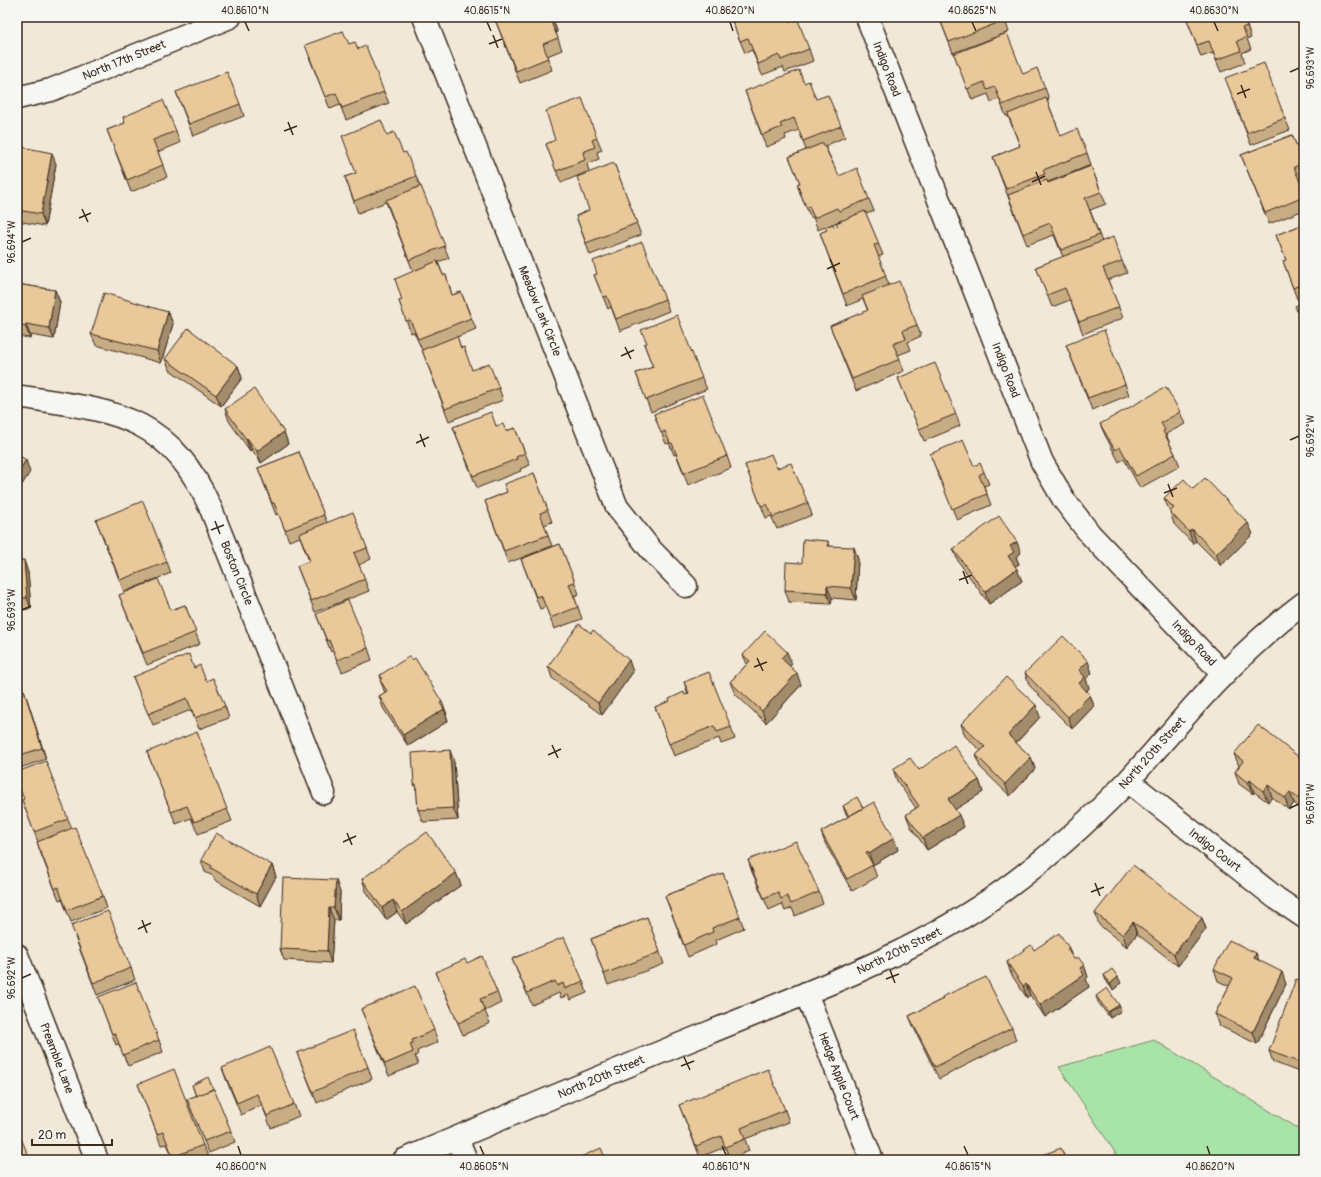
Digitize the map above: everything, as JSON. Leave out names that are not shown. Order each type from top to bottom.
[{"type":"street","name":"North 17th Street","points":[[17,98],[51,90],[230,17]]},
{"type":"street","name":"Meadow Lark Circle","points":[[424,17],[618,507],[651,550],[686,586]]},
{"type":"street","name":"Indigo Road","points":[[867,17],[1042,462],[1064,500],[1090,534],[1224,675]]},
{"type":"street","name":"Boston Circle","points":[[17,396],[118,414],[153,433],[173,449],[189,467],[201,486],[211,509],[324,793]]},
{"type":"street","name":"North 20th Street","points":[[404,1160],[806,993],[892,956],[941,931],[1020,878],[1090,820],[1128,781],[1224,675],[1252,647],[1304,603]]},
{"type":"street","name":"Indigo Court","points":[[1128,781],[1276,898],[1304,917]]},
{"type":"street","name":"Preamble Lane","points":[[17,955],[98,1160]]},
{"type":"street","name":"Hedge Apple Court","points":[[806,993],[872,1160]]},
{"type":"street","points":[[457,1138],[466,1160]]},
{"type":"green space","points":[[1154,1040],[1304,1132],[1304,1160],[1120,1160],[1059,1067]]},
{"type":"building","points":[[494,17],[552,17],[553,19],[551,22],[558,38],[543,44],[548,58],[516,71]]},
{"type":"building","points":[[742,17],[788,17],[790,22],[798,20],[809,49],[781,60],[779,55],[758,64],[748,38],[740,41],[732,21]]},
{"type":"building","points":[[939,17],[1004,17],[1005,20],[949,42]]},
{"type":"building","points":[[1186,17],[1243,17],[1247,26],[1242,28],[1247,37],[1237,41],[1241,51],[1216,60],[1209,41],[1197,45]]},
{"type":"building","points":[[343,31],[349,44],[355,42],[358,49],[366,46],[384,92],[342,108],[336,93],[325,97],[305,45]]},
{"type":"building","points":[[1007,33],[1023,74],[1037,68],[1045,88],[1002,105],[995,87],[987,90],[984,82],[967,89],[954,54]]},
{"type":"building","points":[[1264,63],[1285,118],[1247,133],[1225,78]]},
{"type":"building","points":[[799,70],[804,83],[809,81],[816,99],[828,95],[841,126],[803,141],[794,118],[780,124],[782,127],[762,135],[745,91]]},
{"type":"building","points":[[227,72],[240,104],[189,124],[176,92]]},
{"type":"building","points":[[582,98],[597,138],[592,140],[595,147],[583,152],[585,160],[556,171],[546,144],[555,140],[546,111]]},
{"type":"building","points":[[1046,98],[1061,136],[1077,129],[1087,153],[1043,170],[1045,174],[1006,189],[993,157],[1020,146],[1008,114]]},
{"type":"building","points":[[163,100],[176,131],[153,140],[163,165],[127,180],[107,130],[125,123],[123,117]]},
{"type":"building","points":[[381,120],[387,135],[394,132],[403,153],[406,152],[416,176],[354,201],[345,177],[356,173],[342,136]]},
{"type":"building","points":[[1292,135],[1304,163],[1294,167],[1304,192],[1304,197],[1265,213],[1241,155]]},
{"type":"building","points":[[823,143],[839,176],[857,168],[869,199],[839,211],[837,208],[814,218],[809,206],[806,207],[797,184],[800,183],[789,157]]},
{"type":"building","points":[[17,146],[52,153],[41,214],[17,210]]},
{"type":"building","points":[[614,163],[637,223],[586,243],[576,216],[589,210],[577,177]]},
{"type":"building","points":[[1091,166],[1101,192],[1085,198],[1099,235],[1061,250],[1050,223],[1023,234],[1008,195],[1047,180],[1048,183]]},
{"type":"building","points":[[421,186],[445,246],[409,260],[386,200]]},
{"type":"building","points":[[865,211],[879,244],[874,245],[886,276],[843,294],[820,233],[827,230],[825,227],[833,224],[834,227],[838,226],[836,223]]},
{"type":"building","points":[[1304,224],[1304,283],[1293,288],[1283,261],[1286,260],[1276,235]]},
{"type":"building","points":[[1113,237],[1122,261],[1103,268],[1119,307],[1079,322],[1065,288],[1047,295],[1036,267]]},
{"type":"building","points":[[642,242],[665,299],[616,319],[607,296],[603,297],[594,275],[597,274],[593,261]]},
{"type":"building","points":[[437,261],[443,275],[446,275],[452,295],[461,292],[471,318],[418,339],[410,320],[406,321],[399,301],[402,300],[395,279]]},
{"type":"building","points":[[899,281],[917,325],[903,330],[906,339],[893,344],[900,359],[852,379],[830,326],[868,310],[862,296]]},
{"type":"building","points":[[17,284],[55,290],[49,328],[17,324]]},
{"type":"building","points":[[104,293],[168,312],[157,351],[91,334]]},
{"type":"building","points":[[1304,303],[1304,328],[1295,306]]},
{"type":"building","points":[[677,315],[702,378],[646,400],[636,373],[653,367],[644,344],[647,343],[641,330]]},
{"type":"building","points":[[188,328],[238,366],[216,395],[165,359]]},
{"type":"building","points":[[1104,330],[1125,384],[1088,398],[1066,345]]},
{"type":"building","points":[[457,336],[461,348],[464,347],[472,370],[489,363],[499,388],[445,409],[422,350]]},
{"type":"building","points":[[935,363],[956,414],[919,429],[898,378]]},
{"type":"building","points":[[1166,387],[1180,412],[1161,423],[1165,430],[1163,431],[1175,454],[1136,476],[1120,447],[1115,450],[1100,424]]},
{"type":"building","points":[[254,389],[284,432],[257,451],[247,438],[246,439],[225,409]]},
{"type":"building","points":[[703,395],[727,456],[684,473],[672,443],[670,443],[665,431],[661,433],[654,414]]},
{"type":"building","points":[[491,412],[496,426],[503,424],[506,431],[515,428],[525,453],[516,457],[517,459],[473,476],[453,427]]},
{"type":"building","points":[[963,440],[974,466],[980,463],[984,472],[979,475],[987,494],[952,509],[930,454]]},
{"type":"building","points":[[299,452],[324,515],[285,530],[258,468]]},
{"type":"building","points":[[17,454],[26,460],[17,474]]},
{"type":"building","points":[[771,454],[777,468],[791,463],[808,503],[773,517],[767,504],[761,506],[745,465]]},
{"type":"building","points":[[534,473],[548,510],[540,513],[548,535],[504,551],[485,501],[507,492],[504,484]]},
{"type":"building","points":[[1205,478],[1248,523],[1216,554],[1192,529],[1189,532],[1170,512],[1174,508],[1164,498],[1184,479],[1193,489]]},
{"type":"building","points":[[143,501],[167,562],[120,580],[96,520]]},
{"type":"building","points":[[353,512],[367,548],[354,553],[365,579],[311,601],[297,566],[310,561],[299,534]]},
{"type":"building","points":[[999,516],[1017,542],[1010,546],[1014,552],[1008,556],[1017,569],[985,592],[953,549]]},
{"type":"building","points":[[803,539],[828,541],[828,546],[854,547],[851,588],[827,586],[827,593],[785,590],[786,562],[802,563]]},
{"type":"building","points":[[560,544],[575,582],[569,584],[578,607],[550,618],[541,595],[536,597],[521,559]]},
{"type":"building","points":[[24,560],[27,598],[17,598],[17,561]]},
{"type":"building","points":[[158,579],[171,610],[185,605],[196,632],[143,653],[119,595]]},
{"type":"building","points":[[348,600],[368,648],[337,660],[329,640],[327,641],[316,614]]},
{"type":"building","points":[[579,624],[591,633],[593,630],[629,660],[598,703],[548,666]]},
{"type":"building","points":[[765,631],[787,652],[781,658],[797,673],[762,711],[730,682],[750,661],[743,655]]},
{"type":"building","points":[[1063,636],[1088,661],[1079,670],[1085,677],[1079,683],[1090,695],[1068,717],[1025,673]]},
{"type":"building","points":[[189,654],[194,668],[200,665],[206,681],[213,678],[225,706],[195,718],[187,698],[148,714],[133,677]]},
{"type":"building","points":[[410,656],[412,660],[415,658],[442,702],[440,703],[444,709],[403,735],[379,696],[387,691],[380,680],[382,678],[380,675]]},
{"type":"building","points":[[709,672],[731,727],[717,732],[714,726],[669,744],[655,707],[670,701],[669,699],[684,692],[685,695],[689,693],[684,682]]},
{"type":"building","points":[[1006,677],[1036,705],[1008,735],[1031,757],[1005,784],[976,755],[985,747],[961,724]]},
{"type":"building","points":[[24,690],[42,748],[17,756],[17,693]]},
{"type":"building","points":[[1258,725],[1304,761],[1304,803],[1290,792],[1285,798],[1268,785],[1263,791],[1250,780],[1248,783],[1235,772],[1243,761],[1234,754]]},
{"type":"building","points":[[197,732],[227,809],[194,822],[187,806],[171,812],[147,752]]},
{"type":"building","points":[[954,745],[979,780],[948,799],[959,815],[923,838],[906,815],[919,806],[893,769],[910,758],[919,770]]},
{"type":"building","points":[[450,750],[453,808],[418,810],[416,784],[414,784],[412,753]]},
{"type":"building","points":[[46,761],[68,819],[34,832],[22,800],[24,799],[17,782],[17,772]]},
{"type":"building","points":[[857,797],[863,808],[849,816],[843,806]]},
{"type":"building","points":[[874,802],[894,838],[869,854],[868,852],[866,853],[873,865],[847,879],[821,832]]},
{"type":"building","points":[[75,827],[103,896],[67,910],[58,887],[55,889],[37,842]]},
{"type":"building","points":[[427,832],[456,873],[402,912],[393,900],[382,908],[362,879]]},
{"type":"building","points":[[216,833],[272,865],[256,894],[211,868],[212,866],[201,860]]},
{"type":"building","points":[[796,841],[819,892],[791,904],[787,896],[781,899],[778,892],[764,898],[748,860]]},
{"type":"building","points":[[1133,865],[1202,918],[1174,954],[1133,922],[1123,935],[1095,913]]},
{"type":"building","points":[[723,873],[740,917],[712,928],[713,932],[684,945],[665,896]]},
{"type":"building","points":[[283,878],[336,880],[334,908],[329,908],[327,951],[280,949]]},
{"type":"building","points":[[108,911],[131,968],[93,983],[71,925]]},
{"type":"building","points":[[647,917],[660,952],[604,974],[591,939]]},
{"type":"building","points":[[1059,933],[1074,959],[1078,957],[1084,965],[1080,968],[1084,975],[1040,1005],[1026,984],[1023,986],[1007,962],[1031,945],[1034,950]]},
{"type":"building","points":[[564,937],[583,981],[565,989],[563,983],[557,986],[555,981],[527,993],[512,959]]},
{"type":"building","points":[[1229,940],[1256,953],[1254,958],[1282,972],[1253,1032],[1215,1014],[1233,978],[1214,969]]},
{"type":"building","points":[[482,956],[497,992],[480,999],[485,1011],[458,1023],[436,972],[465,959],[467,963]]},
{"type":"building","points":[[1112,969],[1118,977],[1110,984],[1104,975]]},
{"type":"building","points":[[986,977],[1012,1028],[935,1067],[909,1016],[943,999],[942,997]]},
{"type":"building","points":[[1296,979],[1304,982],[1304,1064],[1269,1051]]},
{"type":"building","points":[[136,982],[159,1040],[123,1055],[115,1033],[112,1034],[98,997]]},
{"type":"building","points":[[415,986],[434,1030],[412,1040],[413,1043],[410,1044],[413,1052],[385,1064],[361,1009]]},
{"type":"building","points":[[1107,988],[1119,1005],[1108,1012],[1096,996]]},
{"type":"building","points":[[353,1030],[368,1067],[313,1092],[297,1053]]},
{"type":"building","points":[[270,1047],[294,1104],[267,1116],[257,1094],[237,1103],[222,1068]]},
{"type":"building","points":[[174,1069],[203,1145],[173,1157],[163,1132],[157,1134],[138,1084]]},
{"type":"building","points":[[768,1069],[785,1110],[741,1128],[745,1139],[725,1147],[721,1136],[696,1146],[679,1105]]},
{"type":"building","points":[[208,1077],[213,1089],[196,1096],[192,1085]]},
{"type":"building","points":[[214,1089],[231,1131],[204,1141],[187,1099]]},
{"type":"building","points":[[17,1133],[19,1133],[30,1160],[17,1160]]},
{"type":"building","points":[[601,1148],[606,1160],[574,1160]]},
{"type":"building","points":[[1061,1148],[1066,1160],[1029,1160]]}]
